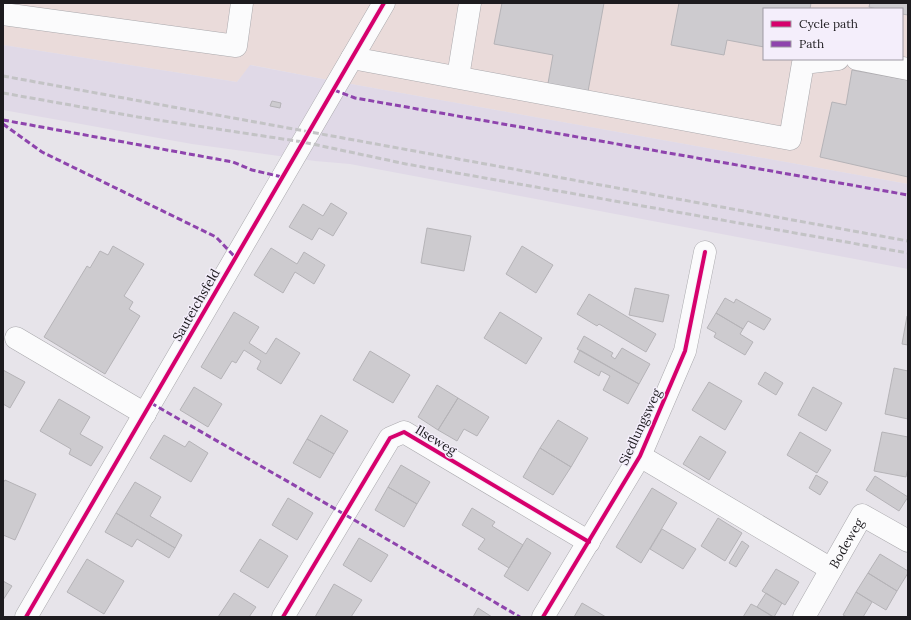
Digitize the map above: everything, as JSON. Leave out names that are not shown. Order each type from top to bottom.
[{"type":"street","points":[[3,14],[236,46],[242,3]]},
{"type":"street","name":"Sauteichsfeld","points":[[26,617],[384,3]]},
{"type":"street","points":[[458,78],[470,3]]},
{"type":"street","points":[[352,58],[790,139],[803,64],[831,60]]},
{"type":"street","points":[[862,60],[908,69]]},
{"type":"street","name":"Siedlungsweg","points":[[543,617],[640,456],[685,351],[705,252]]},
{"type":"street","points":[[16,338],[145,414]]},
{"type":"street","name":"Ilseweg","points":[[283,617],[343,514],[390,438],[404,432],[589,542]]},
{"type":"street","name":"Siedlungsweg","points":[[640,456],[831,569]]},
{"type":"street","name":"Bodeweg","points":[[804,617],[862,515],[908,541]]},
{"type":"shaded area","points":[[3,3],[908,3],[908,184],[251,65],[237,82],[3,45]]},
{"type":"shaded area","points":[[3,45],[237,82],[250,65],[908,184],[908,269],[350,164],[315,161],[192,144],[3,110]]},
{"type":"building","points":[[502,3],[604,3],[587,97],[547,89],[553,55],[494,44]]},
{"type":"building","points":[[679,3],[811,3],[810,8],[763,8],[763,47],[727,40],[724,55],[671,45]]},
{"type":"building","points":[[870,3],[908,3],[908,15],[903,14],[903,8],[869,7]]},
{"type":"building","points":[[852,70],[908,80],[908,177],[820,157],[832,102],[846,105]]},
{"type":"building","points":[[272,101],[281,103],[280,108],[270,106]]},
{"type":"building","points":[[331,203],[347,213],[333,236],[319,228],[312,240],[289,227],[303,204],[323,216]]},
{"type":"building","points":[[427,228],[471,236],[464,271],[421,263]]},
{"type":"building","points":[[113,246],[144,264],[124,296],[133,302],[129,309],[140,316],[105,374],[44,337],[87,266],[90,268],[100,251],[108,255]]},
{"type":"building","points":[[522,246],[553,265],[536,293],[506,274]]},
{"type":"building","points":[[271,248],[297,264],[304,252],[325,265],[314,284],[295,272],[283,293],[254,275]]},
{"type":"building","points":[[635,288],[669,295],[663,322],[629,315]]},
{"type":"building","points":[[589,294],[656,334],[646,352],[599,324],[597,326],[577,314]]},
{"type":"building","points":[[725,298],[734,303],[736,299],[771,319],[764,330],[748,321],[743,329],[716,313]]},
{"type":"building","points":[[234,312],[259,327],[249,343],[266,354],[276,338],[300,353],[281,384],[257,369],[261,361],[244,350],[236,363],[232,361],[221,379],[201,367]]},
{"type":"building","points":[[500,312],[542,338],[526,364],[484,338]]},
{"type":"building","points":[[716,313],[743,329],[740,334],[753,342],[745,355],[714,337],[716,333],[707,328]]},
{"type":"building","points":[[908,316],[908,345],[902,344]]},
{"type":"building","points":[[584,336],[613,353],[611,356],[615,359],[622,348],[650,364],[639,384],[577,349]]},
{"type":"building","points":[[580,350],[639,384],[628,404],[603,390],[610,376],[601,371],[599,376],[574,362]]},
{"type":"building","points":[[370,351],[410,375],[393,403],[353,380]]},
{"type":"building","points":[[894,368],[908,371],[908,419],[885,414]]},
{"type":"building","points":[[3,370],[25,382],[10,408],[3,404]]},
{"type":"building","points":[[765,372],[783,383],[776,395],[758,384]]},
{"type":"building","points":[[709,382],[742,401],[725,430],[692,410]]},
{"type":"building","points":[[437,385],[458,398],[438,430],[418,417]]},
{"type":"building","points":[[194,387],[222,404],[208,427],[180,410]]},
{"type":"building","points":[[813,387],[842,403],[826,431],[798,415]]},
{"type":"building","points":[[458,398],[489,417],[477,436],[464,429],[457,441],[438,430]]},
{"type":"building","points":[[59,399],[90,417],[80,434],[103,447],[91,466],[69,454],[71,449],[40,431]]},
{"type":"building","points":[[321,415],[348,431],[334,454],[307,439]]},
{"type":"building","points":[[558,420],[588,438],[571,467],[540,448]]},
{"type":"building","points":[[800,432],[831,450],[817,473],[787,455]]},
{"type":"building","points":[[882,432],[908,437],[908,467],[906,477],[874,471]]},
{"type":"building","points":[[164,435],[185,447],[189,441],[208,453],[191,482],[150,458]]},
{"type":"building","points":[[700,436],[726,452],[709,480],[683,464]]},
{"type":"building","points":[[307,439],[334,454],[320,478],[293,463]]},
{"type":"building","points":[[540,448],[571,467],[553,495],[523,477]]},
{"type":"building","points":[[401,465],[430,482],[417,504],[388,487]]},
{"type":"building","points":[[816,475],[828,482],[820,495],[809,488]]},
{"type":"building","points":[[875,476],[908,497],[899,511],[866,490]]},
{"type":"building","points":[[5,480],[36,494],[15,540],[3,535],[3,483]]},
{"type":"building","points":[[135,482],[161,497],[150,516],[182,535],[175,548],[116,513]]},
{"type":"building","points":[[388,487],[417,504],[404,527],[375,510]]},
{"type":"building","points":[[652,488],[677,503],[641,563],[616,547]]},
{"type":"building","points":[[288,498],[313,513],[297,540],[272,525]]},
{"type":"building","points":[[472,508],[495,522],[492,526],[523,545],[509,568],[478,549],[485,539],[462,525]]},
{"type":"building","points":[[116,513],[175,548],[169,558],[137,539],[132,547],[105,532]]},
{"type":"building","points":[[718,518],[742,533],[725,561],[701,546]]},
{"type":"building","points":[[662,529],[696,549],[683,569],[650,549]]},
{"type":"building","points":[[359,538],[388,555],[371,582],[343,565]]},
{"type":"building","points":[[527,538],[551,553],[528,591],[504,576]]},
{"type":"building","points":[[260,539],[288,556],[268,588],[240,571]]},
{"type":"building","points":[[742,541],[749,546],[736,567],[729,563]]},
{"type":"building","points":[[880,554],[908,571],[897,591],[868,573]]},
{"type":"building","points":[[87,559],[124,581],[104,614],[67,592]]},
{"type":"building","points":[[776,569],[799,582],[785,605],[762,591]]},
{"type":"building","points":[[868,573],[897,591],[886,610],[856,592]]},
{"type":"building","points":[[3,581],[12,586],[3,600]]},
{"type":"building","points":[[334,584],[362,600],[351,617],[315,617]]},
{"type":"building","points":[[856,592],[872,602],[863,617],[847,617],[843,615]]},
{"type":"building","points":[[234,593],[256,607],[249,617],[218,617]]},
{"type":"building","points":[[766,593],[782,603],[774,617],[757,607]]},
{"type":"building","points":[[582,603],[606,617],[574,617]]},
{"type":"building","points":[[751,604],[757,607],[773,617],[743,617]]},
{"type":"building","points":[[478,608],[492,617],[473,617]]},
{"type":"railway","points":[[3,76],[908,241]]},
{"type":"railway","points":[[3,93],[138,117],[303,142],[406,164],[908,253]]},
{"type":"marked path","points":[[334,90],[355,98],[908,195]]},
{"type":"marked path","points":[[3,120],[233,162],[252,170],[282,177]]},
{"type":"marked path","points":[[3,124],[42,152],[216,237],[235,257]]},
{"type":"marked path","points":[[151,403],[520,617]]},
{"type":"cycle path","points":[[26,617],[384,3]]},
{"type":"cycle path","points":[[543,617],[640,456],[685,351],[705,252]]},
{"type":"cycle path","points":[[283,617],[390,438],[404,432],[589,542]]}]
